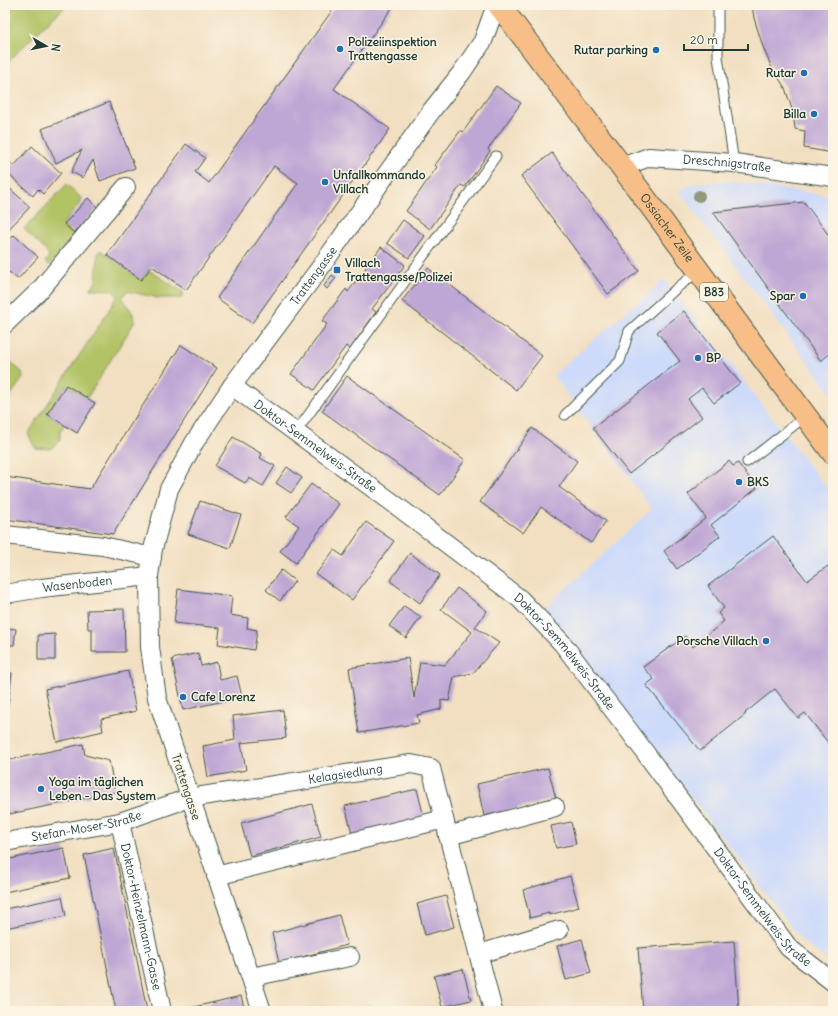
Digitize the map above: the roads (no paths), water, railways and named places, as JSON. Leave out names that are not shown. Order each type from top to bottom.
[{"type":"main road","name":"Ossiacher Zeile","points":[[497,5],[622,167],[833,453]]},
{"type":"street","name":"Trattengasse","points":[[262,1011],[189,798],[157,698],[150,647],[149,576],[152,557],[169,489],[194,444],[232,386],[320,268],[432,110],[484,41],[497,5]]},
{"type":"street","name":"Dreschnigstraße","points":[[622,167],[649,157],[734,163],[833,177]]},
{"type":"street","points":[[5,324],[40,290],[126,187]]},
{"type":"street","name":"Doktor-Semmelweis-Straße","points":[[232,386],[389,500],[520,599],[562,643],[617,714],[789,948],[833,982]]},
{"type":"street","points":[[5,535],[103,546],[152,557]]},
{"type":"street","name":"Wasenboden","points":[[5,594],[42,588],[149,576]]},
{"type":"street","name":"Kelagsiedlung","points":[[189,798],[411,764],[431,768],[493,1011]]},
{"type":"street","name":"Stefan-Moser-Straße","points":[[5,842],[120,822],[189,798]]},
{"type":"street","points":[[448,836],[555,807]]},
{"type":"street","points":[[216,876],[444,819]]},
{"type":"street","name":"Doktor-Heinzelmann-Gasse","points":[[120,822],[162,1011]]},
{"type":"street","points":[[479,954],[559,930]]},
{"type":"street","points":[[251,978],[350,957]]},
{"type":"lane","points":[[718,5],[718,57],[734,163]]},
{"type":"lane","points":[[296,432],[496,156]]},
{"type":"lane","points":[[565,415],[620,361],[629,331],[678,287],[699,271]]},
{"type":"lane","points":[[747,462],[806,416]]},
{"type":"place","name":"Polizeiinspektion Trattengasse","points":[[340,49]]},
{"type":"place","name":"Rutar parking","points":[[656,50]]},
{"type":"place","name":"Rutar","points":[[804,73]]},
{"type":"place","name":"Billa","points":[[814,114]]},
{"type":"place","name":"Unfallkommando Villach","points":[[325,182]]},
{"type":"place","name":"Villach Trattengasse/Polizei","points":[[337,270]]},
{"type":"place","name":"Spar","points":[[803,296]]},
{"type":"place","name":"BP","points":[[698,358]]},
{"type":"place","name":"BKS","points":[[739,482]]},
{"type":"place","name":"Porsche Villach","points":[[766,641]]},
{"type":"place","name":"Cafe Lorenz","points":[[183,697]]},
{"type":"place","name":"Yoga im täglichen Leben - Das System","points":[[41,789]]}]
